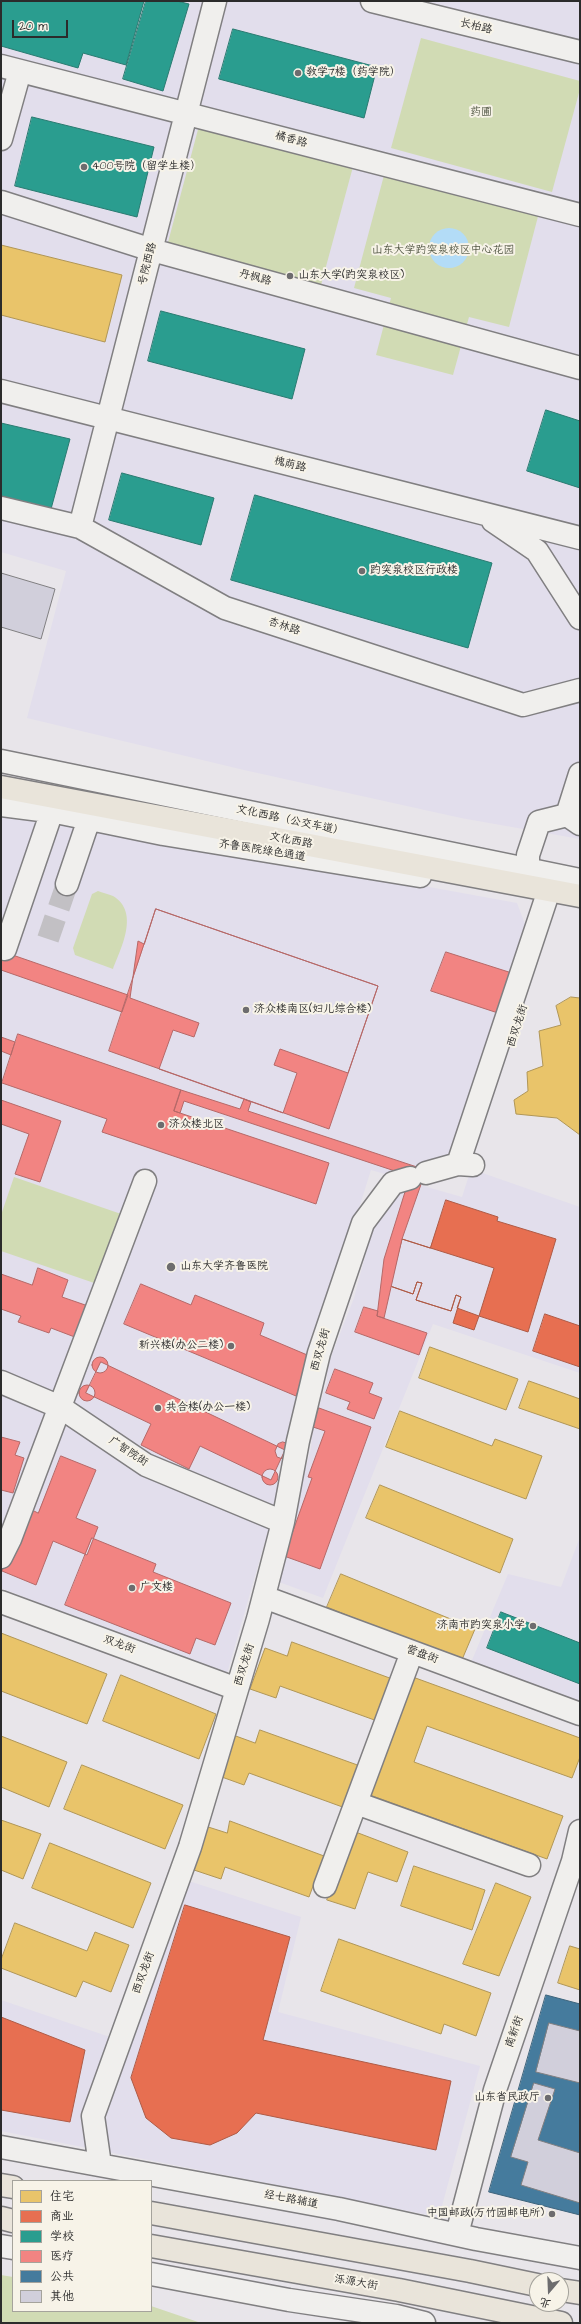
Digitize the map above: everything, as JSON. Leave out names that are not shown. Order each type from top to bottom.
[{"type":"main road","name":"文化西路","points":[[1,787],[566,888]]},
{"type":"main road","points":[[1,2185],[12,2187]]},
{"type":"main road","points":[[152,2213],[470,2271],[529,2283]]},
{"type":"main road","points":[[1,2218],[12,2220]]},
{"type":"main road","name":"泺源大街","points":[[152,2246],[399,2290],[561,2323]]},
{"type":"main road","points":[[569,2291],[580,2293]]},
{"type":"street","name":"号院西路","points":[[80,527],[215,1]]},
{"type":"street","name":"长柏路","points":[[372,1],[580,52]]},
{"type":"street","name":"橘香路","points":[[10,68],[186,112],[580,215]]},
{"type":"street","points":[[1,139],[10,68]]},
{"type":"street","name":"丹枫路","points":[[1,202],[152,250],[580,368]]},
{"type":"street","name":"槐荫路","points":[[1,391],[580,538]]},
{"type":"street","name":"杏林路","points":[[1,508],[80,527],[225,608],[524,705],[580,690]]},
{"type":"street","points":[[480,512],[537,551],[580,618]]},
{"type":"street","name":"文化西路（公交车道）","points":[[1,762],[528,863],[566,888]]},
{"type":"street","points":[[580,774],[571,817],[539,822],[528,863],[566,888],[580,905]]},
{"type":"street","name":"齐鲁医院绿色通道","points":[[1,805],[52,811],[163,834],[566,888]]},
{"type":"street","points":[[5,949],[52,811]]},
{"type":"street","points":[[67,884],[89,819]]},
{"type":"street","name":"西双龙街","points":[[100,2165],[93,2116],[190,1847],[264,1597],[283,1522],[298,1441],[319,1353],[363,1223],[393,1183],[458,1164],[474,1165],[566,888]]},
{"type":"street","points":[[1,1557],[10,1539],[145,1181]]},
{"type":"street","name":"广智院街","points":[[1,1382],[60,1407],[146,1465],[283,1522]]},
{"type":"street","name":"营盘街","points":[[264,1597],[580,1714]]},
{"type":"street","name":"双龙街","points":[[1,1602],[237,1689]]},
{"type":"street","points":[[325,1886],[412,1652]]},
{"type":"street","points":[[356,1803],[529,1865]]},
{"type":"street","name":"南新街","points":[[457,2234],[495,2090],[572,1861],[580,1831]]},
{"type":"street","name":"经七路辅道","points":[[1,2147],[339,2209],[580,2258]]},
{"type":"street","points":[[1,2246],[12,2248]]},
{"type":"street","points":[[152,2274],[290,2300],[396,2316],[424,2323]]},
{"type":"shaded area","name":"山东大学(趵突泉校区)","points":[[1,1],[580,1],[580,839],[461,818],[244,770],[27,718],[66,571],[1,552]]},
{"type":"shaded area","name":"山东大学齐鲁医院","points":[[1,809],[517,903],[529,935],[456,1153],[395,1177],[371,1170],[312,1357],[296,1396],[289,1456],[283,1459],[277,1471],[279,1477],[272,1517],[226,1677],[1,1588]]},
{"type":"shaded area","points":[[471,1169],[580,1207],[580,1373],[433,1324],[323,1598],[276,1581],[311,1448],[313,1427],[327,1381],[327,1367],[354,1298],[376,1215],[406,1181],[462,1197]]},
{"type":"shaded area","name":"济南市趵突泉小学","points":[[580,1537],[580,1707],[470,1665],[508,1574],[561,1587]]},
{"type":"shaded area","points":[[173,1876],[301,1917],[278,2012],[480,2066],[439,2217],[1,2131],[1,2000],[113,2038]]},
{"type":"green space","name":"药圃","points":[[421,38],[580,81],[580,89],[552,192],[391,148]]},
{"type":"green space","points":[[200,122],[354,163],[321,285],[167,246]]},
{"type":"green space","name":"山东大学趵突泉校区中心花园","points":[[387,164],[541,205],[509,327],[469,317],[453,375],[376,355],[391,298],[354,288]]},
{"type":"green space","points":[[98,891],[113,896],[121,903],[126,911],[127,921],[124,941],[113,969],[75,955],[73,948],[92,894]]},
{"type":"green space","points":[[14,1177],[124,1215],[100,1285],[1,1251],[1,1215]]},
{"type":"green space","points":[[1,2275],[12,2277],[12,2312],[152,2312],[152,2306],[201,2323],[1,2323]]},
{"type":"water","points":[[445,228],[453,228],[460,231],[466,237],[469,248],[466,259],[460,265],[453,268],[445,268],[438,265],[432,259],[429,252],[429,244],[432,237],[438,231]]},
{"type":"building: 住宅","points":[[1,245],[122,275],[105,342],[1,315]]},
{"type":"building: 住宅","points":[[571,997],[580,998],[580,1135],[557,1118],[516,1114],[514,1100],[528,1091],[527,1072],[543,1066],[539,1031],[561,1025],[556,1006]]},
{"type":"building: 住宅","points":[[430,1347],[518,1379],[506,1410],[419,1378]]},
{"type":"building: 住宅","points":[[529,1381],[580,1399],[580,1429],[519,1408]]},
{"type":"building: 住宅","points":[[400,1411],[492,1446],[495,1439],[542,1456],[526,1499],[386,1447]]},
{"type":"building: 住宅","points":[[380,1485],[513,1539],[500,1573],[366,1518]]},
{"type":"building: 住宅","points":[[341,1574],[475,1629],[461,1662],[327,1607]]},
{"type":"building: 住宅","points":[[1,1633],[107,1674],[87,1724],[1,1691]]},
{"type":"building: 住宅","points":[[292,1642],[395,1680],[380,1722],[280,1686],[276,1698],[250,1689],[265,1648],[287,1656]]},
{"type":"building: 住宅","points":[[121,1675],[216,1714],[199,1759],[103,1721]]},
{"type":"building: 住宅","points":[[410,1676],[580,1738],[580,1757],[572,1778],[427,1726],[414,1762],[563,1816],[547,1859],[367,1794]]},
{"type":"building: 住宅","points":[[260,1730],[363,1767],[348,1809],[249,1773],[244,1785],[219,1776],[233,1735],[255,1743]]},
{"type":"building: 住宅","points":[[1,1736],[67,1762],[49,1807],[1,1787]]},
{"type":"building: 住宅","points":[[82,1765],[183,1805],[165,1849],[64,1809]]},
{"type":"building: 住宅","points":[[1,1820],[41,1834],[23,1879],[1,1870]]},
{"type":"building: 住宅","points":[[230,1821],[324,1856],[309,1897],[225,1867],[221,1879],[188,1868],[202,1825],[227,1833]]},
{"type":"building: 住宅","points":[[353,1831],[408,1852],[397,1882],[368,1872],[355,1909],[327,1900]]},
{"type":"building: 住宅","points":[[50,1843],[151,1883],[133,1928],[32,1888]]},
{"type":"building: 住宅","points":[[414,1866],[485,1890],[472,1930],[401,1906]]},
{"type":"building: 住宅","points":[[496,1883],[531,1897],[499,1976],[463,1964]]},
{"type":"building: 住宅","points":[[15,1923],[87,1951],[95,1932],[129,1945],[111,1992],[83,1981],[76,1997],[1,1968],[1,1960]]},
{"type":"building: 住宅","points":[[339,1939],[491,1993],[476,2036],[444,2024],[441,2034],[321,1991]]},
{"type":"building: 住宅","points":[[570,1946],[580,1949],[580,1990],[558,1983]]},
{"type":"building: 商业","points":[[446,1200],[498,1217],[497,1221],[556,1239],[528,1332],[479,1316],[474,1330],[453,1323],[461,1297],[456,1295],[451,1311],[416,1300],[422,1283],[417,1282],[413,1294],[390,1286],[402,1239],[430,1248]]},
{"type":"building: 商业","points":[[402,1239],[494,1268],[479,1316],[457,1308],[461,1297],[456,1295],[451,1311],[416,1300],[422,1283],[417,1282],[413,1294],[390,1286]]},
{"type":"building: 商业","points":[[545,1314],[580,1326],[580,1367],[533,1351]]},
{"type":"building: 商业","points":[[185,1905],[290,1937],[263,2040],[451,2081],[436,2150],[256,2113],[237,2133],[210,2145],[171,2138],[146,2118],[131,2078]]},
{"type":"building: 商业","points":[[1,2017],[85,2050],[70,2122],[1,2110]]},
{"type":"building: 学校","points":[[1,1],[144,1],[126,65],[83,53],[78,68],[1,46]]},
{"type":"building: 学校","points":[[146,1],[177,1],[189,4],[163,91],[123,79]]},
{"type":"building: 学校","name":"教学7楼（药学院）","points":[[233,29],[377,67],[364,118],[219,79]]},
{"type":"building: 学校","name":"400号院（留学生楼）","points":[[32,117],[154,147],[137,217],[15,186]]},
{"type":"building: 学校","points":[[161,311],[305,349],[292,399],[148,361]]},
{"type":"building: 学校","points":[[546,410],[580,421],[580,488],[527,471]]},
{"type":"building: 学校","points":[[1,423],[70,439],[51,509],[1,496]]},
{"type":"building: 学校","points":[[122,473],[214,498],[201,545],[109,520]]},
{"type":"building: 学校","name":"趵突泉校区行政楼","points":[[255,495],[492,563],[468,648],[231,580]]},
{"type":"building: 学校","points":[[501,1612],[580,1643],[580,1684],[487,1648]]},
{"type":"building: 医疗","name":"济众楼南区(妇儿综合楼)","points":[[156,909],[378,986],[348,1073],[280,1049],[274,1065],[297,1073],[283,1113],[159,1069],[173,1030],[194,1037],[199,1023],[130,998],[138,941],[144,944]]},
{"type":"building: 医疗","name":"济众楼南区(妇儿综合楼)","points":[[156,909],[378,986],[329,1129],[109,1051]]},
{"type":"building: 医疗","points":[[1,951],[128,995],[122,1012],[1,970]]},
{"type":"building: 医疗","points":[[446,952],[515,974],[501,1014],[431,991]]},
{"type":"building: 医疗","name":"济众楼北区","points":[[18,1034],[181,1090],[174,1111],[329,1163],[316,1204],[102,1132],[107,1119],[2,1083]]},
{"type":"building: 医疗","points":[[1,1037],[15,1042],[11,1055],[1,1051]]},
{"type":"building: 医疗","points":[[181,1090],[240,1109],[244,1099],[251,1102],[248,1111],[426,1170],[402,1239],[384,1318],[377,1316],[384,1259],[410,1176],[184,1101],[180,1113],[174,1111]]},
{"type":"building: 医疗","points":[[1,1100],[61,1121],[40,1182],[15,1174],[29,1134],[1,1124]]},
{"type":"building: 医疗","points":[[38,1268],[68,1280],[62,1297],[91,1307],[80,1339],[51,1328],[49,1333],[18,1322],[21,1316],[1,1309],[1,1274],[32,1285]]},
{"type":"building: 医疗","name":"新兴楼(办公二楼)","points":[[141,1284],[191,1305],[195,1295],[264,1323],[260,1335],[312,1357],[296,1396],[124,1324]]},
{"type":"building: 医疗","points":[[364,1307],[378,1311],[377,1316],[427,1333],[419,1355],[355,1332]]},
{"type":"building: 医疗","points":[[97,1357],[103,1357],[108,1362],[106,1371],[103,1373],[97,1373],[92,1368],[92,1362]]},
{"type":"building: 医疗","name":"共合楼(办公一楼)","points":[[101,1362],[285,1450],[271,1480],[200,1446],[189,1469],[141,1445],[151,1424],[86,1393]]},
{"type":"building: 医疗","points":[[335,1369],[373,1383],[369,1393],[382,1398],[374,1419],[347,1409],[350,1402],[326,1393]]},
{"type":"building: 医疗","points":[[84,1385],[90,1385],[95,1390],[93,1399],[90,1401],[84,1401],[79,1396],[79,1390]]},
{"type":"building: 医疗","points":[[319,1408],[371,1427],[320,1569],[284,1556],[312,1478],[308,1477],[325,1431],[313,1427]]},
{"type":"building: 医疗","points":[[1,1437],[20,1442],[15,1455],[24,1458],[13,1493],[1,1490]]},
{"type":"building: 医疗","points":[[283,1442],[289,1444],[289,1456],[283,1459],[277,1457],[275,1451],[278,1444]]},
{"type":"building: 医疗","points":[[61,1456],[96,1470],[76,1518],[98,1527],[87,1555],[53,1541],[36,1585],[2,1571],[28,1508],[38,1513]]},
{"type":"building: 医疗","points":[[267,1469],[273,1469],[278,1474],[276,1483],[273,1485],[267,1485],[262,1480],[262,1474]]},
{"type":"building: 医疗","name":"广文楼","points":[[92,1538],[156,1564],[153,1572],[231,1603],[215,1645],[196,1638],[190,1654],[65,1605]]},
{"type":"building: 公共","name":"山东省民政厅","points":[[546,1995],[580,2004],[580,2215],[489,2192]]},
{"type":"building: 其他","points":[[1,573],[55,589],[41,639],[1,627]]},
{"type":"building: 其他","points":[[549,2023],[580,2031],[580,2083],[536,2072]]},
{"type":"building: 其他","points":[[534,2083],[555,2089],[538,2140],[580,2153],[580,2203],[521,2185],[528,2162],[511,2157]]},
{"type":"tunnel","points":[[48,939],[67,884]]},
{"type":"place","name":"教学7楼（药学院）","points":[[298,73]]},
{"type":"place","name":"400号院（留学生楼）","points":[[84,167]]},
{"type":"place","name":"山东大学(趵突泉校区)","points":[[290,276]]},
{"type":"place","name":"趵突泉校区行政楼","points":[[362,571]]},
{"type":"place","name":"济众楼南区(妇儿综合楼)","points":[[246,1010]]},
{"type":"place","name":"济众楼北区","points":[[161,1125]]},
{"type":"place","name":"山东大学齐鲁医院","points":[[171,1267]]},
{"type":"place","name":"新兴楼(办公二楼)","points":[[231,1346]]},
{"type":"place","name":"共合楼(办公一楼)","points":[[158,1408]]},
{"type":"place","name":"广文楼","points":[[132,1588]]},
{"type":"place","name":"济南市趵突泉小学","points":[[533,1626]]},
{"type":"place","name":"山东省民政厅","points":[[548,2098]]},
{"type":"place","name":"中国邮政(万竹园邮电所)","points":[[552,2214]]}]
